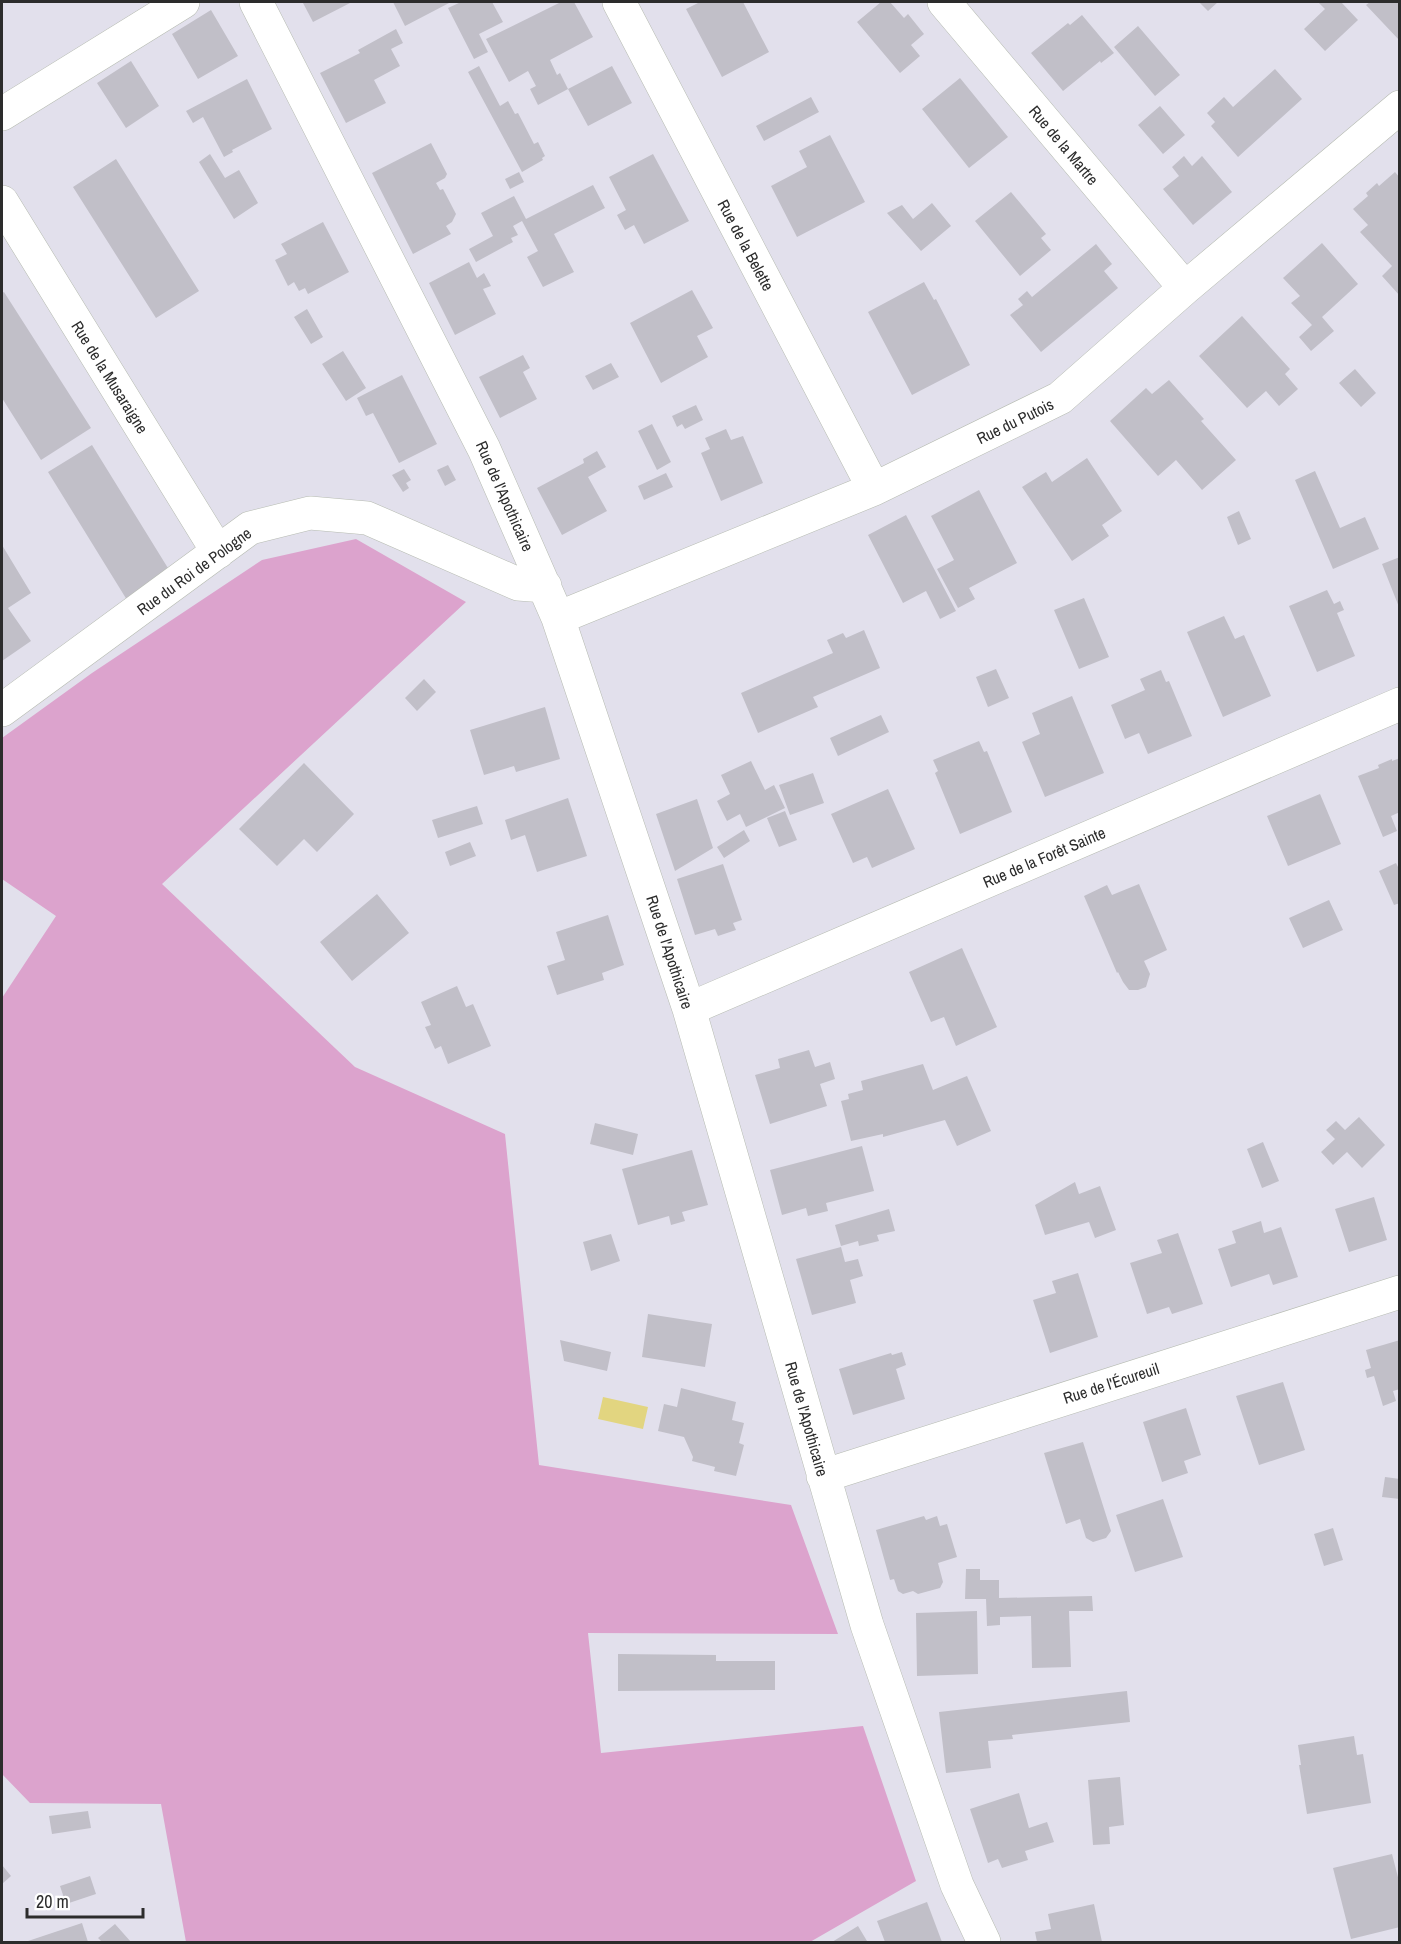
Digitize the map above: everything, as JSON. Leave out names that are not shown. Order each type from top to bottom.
[{"type":"street","points":[[2,114],[183,2]]},
{"type":"street","name":"Rue de l'Apothicaire","points":[[256,2],[484,449],[558,618],[689,1009],[867,1625],[957,1885],[984,1942]]},
{"type":"street","name":"Rue de la Belette","points":[[619,2],[874,489]]},
{"type":"street","name":"Rue de la Martre","points":[[944,2],[1185,288]]},
{"type":"street","name":"Rue du Putois","points":[[558,618],[874,489],[1060,398],[1185,288],[1400,107]]},
{"type":"street","name":"Rue de la Musaraigne","points":[[2,202],[218,552]]},
{"type":"street","name":"Rue du Roi de Pologne","points":[[2,710],[250,528],[310,513],[367,518],[518,584],[545,586]]},
{"type":"street","name":"Rue de la Forêt Sainte","points":[[689,1009],[1400,704]]},
{"type":"street","name":"Rue de l'Écureuil","points":[[823,1476],[1400,1292]]},
{"type":"shaded area","points":[[356,539],[466,602],[162,884],[355,1067],[505,1134],[539,1465],[791,1505],[838,1634],[588,1633],[601,1753],[863,1726],[916,1881],[810,1942],[186,1942],[161,1804],[30,1803],[2,1774],[2,998],[56,916],[2,879],[2,738],[92,673],[262,560]]},
{"type":"shaded area","points":[[603,1397],[648,1407],[643,1429],[598,1419]]},
{"type":"building","points":[[352,2],[313,22],[303,3]]},
{"type":"building","points":[[393,2],[451,2],[405,26]]},
{"type":"building","points":[[461,2],[492,2],[503,22],[479,34],[488,52],[474,59],[448,8]]},
{"type":"building","points":[[561,2],[574,2],[593,37],[550,60],[557,75],[560,73],[568,89],[538,105],[530,89],[536,86],[528,71],[509,82],[486,39]]},
{"type":"building","points":[[700,2],[743,2],[769,52],[722,77],[686,9]]},
{"type":"building","points":[[881,2],[890,2],[904,18],[908,14],[924,34],[911,45],[920,56],[900,73],[857,22]]},
{"type":"building","points":[[1199,2],[1218,2],[1208,11]]},
{"type":"building","points":[[1318,2],[1341,2],[1358,20],[1325,51],[1304,29],[1325,9]]},
{"type":"building","points":[[1370,2],[1400,2],[1400,41],[1366,5]]},
{"type":"building","points":[[211,10],[238,56],[198,79],[172,34]]},
{"type":"building","points":[[1082,15],[1114,53],[1101,63],[1100,61],[1063,91],[1031,53],[1068,23],[1070,25]]},
{"type":"building","points":[[1138,26],[1180,75],[1155,96],[1114,47]]},
{"type":"building","points":[[396,29],[403,43],[391,49],[400,66],[374,80],[386,103],[346,123],[320,73],[360,53],[358,50]]},
{"type":"building","points":[[131,61],[159,106],[126,128],[97,83]]},
{"type":"building","points":[[479,66],[500,106],[508,101],[515,114],[518,113],[534,144],[538,142],[545,156],[543,160],[522,172],[468,72]]},
{"type":"building","points":[[612,66],[632,103],[588,126],[568,89]]},
{"type":"building","points":[[1275,69],[1302,99],[1238,157],[1211,126],[1215,122],[1207,113],[1224,97],[1233,107]]},
{"type":"building","points":[[960,78],[1008,137],[969,168],[922,109]]},
{"type":"building","points":[[247,79],[272,129],[232,150],[233,152],[224,157],[203,117],[193,123],[186,111]]},
{"type":"building","points":[[811,97],[819,112],[764,141],[756,126]]},
{"type":"building","points":[[1160,106],[1185,135],[1163,154],[1138,125]]},
{"type":"building","points":[[830,135],[865,202],[797,237],[771,186],[807,167],[799,151]]},
{"type":"building","points":[[431,143],[447,174],[445,178],[436,183],[440,190],[443,189],[456,214],[452,222],[446,226],[451,234],[413,254],[372,173]]},
{"type":"building","points":[[210,154],[225,178],[239,170],[258,203],[234,219],[199,162]]},
{"type":"building","points":[[653,154],[689,221],[644,244],[634,225],[625,230],[617,215],[626,210],[609,177]]},
{"type":"building","points":[[1184,156],[1192,166],[1202,156],[1232,192],[1193,225],[1163,189],[1179,176],[1172,167]]},
{"type":"building","points":[[116,159],[199,291],[156,318],[73,187]]},
{"type":"building","points":[[519,172],[524,182],[510,189],[505,179]]},
{"type":"building","points":[[1395,172],[1400,178],[1400,296],[1382,276],[1392,266],[1360,232],[1368,225],[1353,209],[1368,196],[1366,193],[1377,183],[1379,186]]},
{"type":"building","points":[[593,185],[605,208],[554,234],[574,272],[543,287],[527,257],[538,251],[522,221],[513,226],[518,235],[511,238],[513,242],[476,262],[469,249],[493,236],[481,213],[514,196],[526,219]]},
{"type":"building","points":[[1011,192],[1046,234],[1041,238],[1051,250],[1020,276],[975,221]]},
{"type":"building","points":[[932,203],[951,226],[921,251],[887,213],[902,205],[913,219]]},
{"type":"building","points":[[323,222],[349,272],[308,294],[305,288],[299,291],[294,282],[288,286],[275,260],[287,254],[281,244]]},
{"type":"building","points":[[1322,243],[1358,284],[1322,317],[1334,331],[1311,351],[1299,337],[1312,325],[1291,303],[1300,296],[1283,278]]},
{"type":"building","points":[[1096,244],[1112,264],[1104,271],[1118,288],[1041,352],[1010,315],[1023,305],[1018,299],[1027,291],[1032,297]]},
{"type":"building","points":[[469,262],[477,278],[484,273],[491,286],[483,289],[496,314],[455,335],[429,283]]},
{"type":"building","points":[[924,282],[934,300],[936,299],[970,365],[912,395],[868,312]]},
{"type":"building","points":[[692,290],[713,328],[697,336],[708,357],[661,383],[630,323]]},
{"type":"building","points":[[4,292],[91,428],[41,460],[2,398],[2,293]]},
{"type":"building","points":[[307,309],[323,337],[311,344],[294,317]]},
{"type":"building","points":[[1242,316],[1290,369],[1285,374],[1298,389],[1279,406],[1266,391],[1247,408],[1199,356]]},
{"type":"building","points":[[343,351],[366,388],[346,401],[322,364]]},
{"type":"building","points":[[523,355],[530,368],[523,372],[537,399],[500,418],[479,377]]},
{"type":"building","points":[[611,363],[619,377],[593,390],[585,376]]},
{"type":"building","points":[[1355,369],[1376,393],[1361,407],[1339,383]]},
{"type":"building","points":[[402,375],[437,444],[399,463],[373,413],[366,416],[357,398]]},
{"type":"building","points":[[1169,380],[1236,460],[1202,490],[1176,460],[1158,476],[1110,421],[1146,388],[1152,394]]},
{"type":"building","points":[[696,405],[703,420],[685,429],[682,424],[677,427],[672,416]]},
{"type":"building","points":[[652,424],[671,462],[657,470],[638,431]]},
{"type":"building","points":[[726,429],[731,440],[743,436],[763,483],[721,501],[701,453],[710,449],[705,438]]},
{"type":"building","points":[[92,445],[171,573],[127,600],[48,472]]},
{"type":"building","points":[[597,451],[606,467],[588,477],[607,511],[562,535],[537,488],[584,463],[583,459]]},
{"type":"building","points":[[1087,458],[1122,511],[1102,525],[1109,536],[1072,561],[1022,487],[1046,472],[1052,482]]},
{"type":"building","points":[[448,465],[456,480],[445,486],[437,470]]},
{"type":"building","points":[[404,469],[411,480],[406,483],[409,488],[403,492],[392,475]]},
{"type":"building","points":[[1315,471],[1340,528],[1365,517],[1379,549],[1333,569],[1295,480]]},
{"type":"building","points":[[666,473],[673,487],[644,500],[638,486]]},
{"type":"building","points":[[979,490],[1017,563],[969,588],[975,599],[958,608],[937,569],[954,560],[931,516]]},
{"type":"building","points":[[1239,511],[1251,539],[1238,545],[1227,517]]},
{"type":"building","points":[[906,515],[956,611],[940,619],[926,591],[903,603],[868,535]]},
{"type":"building","points":[[2,545],[31,593],[8,608],[31,641],[2,661]]},
{"type":"building","points":[[1400,557],[1400,607],[1399,607],[1382,564]]},
{"type":"building","points":[[1327,590],[1334,604],[1340,601],[1344,610],[1337,613],[1355,656],[1317,672],[1289,606]]},
{"type":"building","points":[[1084,598],[1109,657],[1079,669],[1054,610]]},
{"type":"building","points":[[1224,616],[1235,639],[1244,635],[1271,696],[1223,717],[1187,632]]},
{"type":"building","points":[[864,630],[880,668],[813,697],[818,707],[758,733],[741,693],[833,653],[827,640],[843,633],[846,638]]},
{"type":"building","points":[[996,669],[1009,698],[988,707],[976,677]]},
{"type":"building","points":[[1161,670],[1166,682],[1169,681],[1192,736],[1148,754],[1139,733],[1125,739],[1111,705],[1145,690],[1140,679]]},
{"type":"building","points":[[424,679],[436,692],[417,711],[405,698]]},
{"type":"building","points":[[1072,696],[1104,773],[1045,797],[1022,742],[1040,734],[1032,713]]},
{"type":"building","points":[[545,707],[560,759],[516,772],[514,766],[484,775],[470,730]]},
{"type":"building","points":[[881,715],[889,732],[838,756],[830,738]]},
{"type":"building","points":[[979,741],[984,752],[987,751],[1012,812],[960,834],[935,773],[938,771],[933,760]]},
{"type":"building","points":[[1400,758],[1400,812],[1391,816],[1397,831],[1383,837],[1358,776],[1379,768],[1378,765],[1392,759],[1392,761]]},
{"type":"building","points":[[751,761],[765,790],[774,785],[785,808],[746,827],[740,814],[727,821],[717,801],[730,794],[721,775]]},
{"type":"building","points":[[304,763],[354,814],[317,852],[304,839],[277,866],[239,829]]},
{"type":"building","points":[[813,773],[824,803],[790,815],[779,785]]},
{"type":"building","points":[[888,789],[915,849],[872,868],[867,857],[853,863],[831,814]]},
{"type":"building","points":[[1320,794],[1341,844],[1288,866],[1267,816]]},
{"type":"building","points":[[568,798],[587,856],[537,872],[525,835],[511,840],[505,820]]},
{"type":"building","points":[[697,799],[713,848],[675,871],[656,814]]},
{"type":"building","points":[[477,806],[483,824],[438,838],[432,820]]},
{"type":"building","points":[[785,811],[797,840],[779,847],[767,818]]},
{"type":"building","points":[[744,830],[750,841],[724,858],[717,847]]},
{"type":"building","points":[[470,842],[476,856],[450,866],[445,852]]},
{"type":"building","points":[[1396,863],[1400,871],[1400,903],[1394,905],[1379,871]]},
{"type":"building","points":[[723,864],[742,920],[733,923],[736,930],[718,936],[715,929],[695,935],[677,879]]},
{"type":"building","points":[[1139,884],[1167,950],[1144,961],[1150,974],[1146,987],[1129,990],[1117,973],[1084,896],[1107,885],[1112,895]]},
{"type":"building","points":[[377,894],[409,933],[352,981],[320,942]]},
{"type":"building","points":[[1329,900],[1343,930],[1303,948],[1289,918]]},
{"type":"building","points":[[608,915],[624,965],[602,973],[604,980],[557,995],[547,966],[565,960],[556,932]]},
{"type":"building","points":[[962,948],[997,1027],[956,1046],[944,1017],[931,1022],[909,972]]},
{"type":"building","points":[[457,986],[466,1007],[473,1004],[491,1046],[448,1064],[441,1046],[435,1049],[425,1027],[431,1025],[421,1002]]},
{"type":"building","points":[[809,1050],[815,1067],[830,1062],[835,1079],[820,1084],[827,1106],[770,1124],[755,1075],[780,1068],[778,1059]]},
{"type":"building","points":[[923,1064],[933,1090],[967,1076],[991,1131],[957,1146],[945,1120],[883,1137],[883,1134],[851,1141],[841,1101],[849,1099],[848,1094],[863,1090],[861,1081]]},
{"type":"building","points":[[1359,1117],[1385,1145],[1362,1168],[1347,1152],[1333,1165],[1321,1152],[1335,1139],[1326,1130],[1336,1121],[1345,1130]]},
{"type":"building","points":[[595,1123],[638,1134],[633,1155],[590,1144]]},
{"type":"building","points":[[1263,1142],[1279,1181],[1262,1188],[1247,1149]]},
{"type":"building","points":[[862,1146],[874,1191],[826,1203],[828,1211],[808,1216],[806,1208],[782,1215],[770,1170]]},
{"type":"building","points":[[692,1150],[708,1205],[682,1212],[685,1221],[671,1225],[669,1216],[638,1225],[622,1169]]},
{"type":"building","points":[[1075,1182],[1079,1194],[1100,1186],[1116,1230],[1095,1238],[1089,1222],[1045,1235],[1035,1205]]},
{"type":"building","points":[[1374,1197],[1387,1240],[1349,1252],[1335,1209]]},
{"type":"building","points":[[889,1209],[895,1231],[877,1235],[879,1241],[859,1246],[858,1241],[841,1246],[835,1225]]},
{"type":"building","points":[[1261,1221],[1264,1233],[1281,1227],[1298,1277],[1273,1285],[1269,1274],[1231,1287],[1218,1249],[1236,1243],[1232,1231]]},
{"type":"building","points":[[1178,1233],[1203,1304],[1172,1314],[1169,1307],[1147,1314],[1130,1263],[1162,1253],[1157,1240]]},
{"type":"building","points":[[611,1234],[620,1261],[591,1271],[583,1242]]},
{"type":"building","points":[[841,1247],[845,1262],[858,1259],[863,1276],[850,1280],[856,1303],[812,1315],[796,1259]]},
{"type":"building","points":[[1078,1273],[1098,1337],[1050,1353],[1033,1300],[1056,1293],[1052,1281]]},
{"type":"building","points":[[648,1314],[712,1324],[705,1367],[642,1357]]},
{"type":"building","points":[[560,1340],[611,1352],[607,1371],[564,1361]]},
{"type":"building","points":[[1400,1340],[1400,1389],[1393,1391],[1396,1401],[1383,1406],[1374,1376],[1367,1378],[1365,1370],[1371,1368],[1366,1350]]},
{"type":"building","points":[[902,1352],[906,1365],[896,1369],[905,1399],[853,1415],[839,1369],[891,1353],[892,1355]]},
{"type":"building","points":[[1283,1382],[1305,1450],[1259,1465],[1236,1396]]},
{"type":"building","points":[[681,1388],[736,1402],[732,1420],[744,1423],[739,1443],[744,1445],[736,1476],[714,1471],[715,1467],[692,1461],[693,1457],[684,1437],[658,1431],[664,1404],[677,1407]]},
{"type":"building","points":[[1186,1408],[1201,1455],[1184,1461],[1188,1473],[1162,1482],[1143,1422]]},
{"type":"building","points":[[1083,1442],[1111,1531],[1106,1538],[1093,1542],[1086,1538],[1080,1519],[1066,1524],[1044,1453]]},
{"type":"building","points":[[1385,1477],[1400,1479],[1400,1499],[1382,1497]]},
{"type":"building","points":[[1163,1499],[1183,1557],[1135,1572],[1116,1515]]},
{"type":"building","points":[[924,1516],[926,1520],[937,1516],[940,1526],[947,1524],[957,1557],[938,1563],[943,1582],[940,1588],[918,1594],[913,1591],[903,1594],[898,1591],[894,1579],[890,1580],[876,1530]]},
{"type":"building","points":[[1333,1528],[1343,1560],[1324,1566],[1314,1534]]},
{"type":"building","points":[[966,1569],[980,1569],[980,1580],[999,1580],[999,1598],[1092,1596],[1093,1611],[1069,1611],[1071,1667],[1032,1668],[1031,1616],[1000,1617],[1000,1625],[987,1626],[986,1599],[965,1599]]},
{"type":"building","points":[[977,1611],[978,1674],[917,1676],[916,1613]]},
{"type":"building","points":[[618,1654],[716,1655],[716,1661],[775,1661],[775,1690],[618,1691]]},
{"type":"building","points":[[1127,1691],[1130,1722],[1012,1735],[1013,1739],[988,1741],[991,1768],[946,1773],[939,1712]]},
{"type":"building","points":[[1354,1736],[1357,1755],[1363,1754],[1371,1803],[1307,1814],[1298,1745]]},
{"type":"building","points":[[1120,1777],[1124,1825],[1109,1827],[1110,1844],[1093,1845],[1088,1780]]},
{"type":"building","points":[[1019,1793],[1029,1828],[1047,1822],[1054,1842],[1025,1851],[1028,1860],[1002,1868],[998,1859],[988,1863],[970,1809]]},
{"type":"building","points":[[88,1811],[91,1828],[52,1834],[49,1816]]},
{"type":"building","points":[[1392,1854],[1400,1885],[1400,1927],[1351,1939],[1333,1868]]},
{"type":"building","points":[[2,1865],[11,1876],[2,1884]]},
{"type":"building","points":[[90,1876],[96,1894],[66,1904],[60,1886]]},
{"type":"building","points":[[927,1902],[942,1942],[885,1942],[877,1921]]},
{"type":"building","points":[[1094,1904],[1102,1942],[1037,1942],[1035,1932],[1051,1929],[1048,1914]]},
{"type":"building","points":[[82,1923],[88,1942],[25,1942]]},
{"type":"building","points":[[115,1924],[131,1942],[102,1942],[98,1938]]},
{"type":"building","points":[[858,1926],[867,1941],[832,1942]]}]
